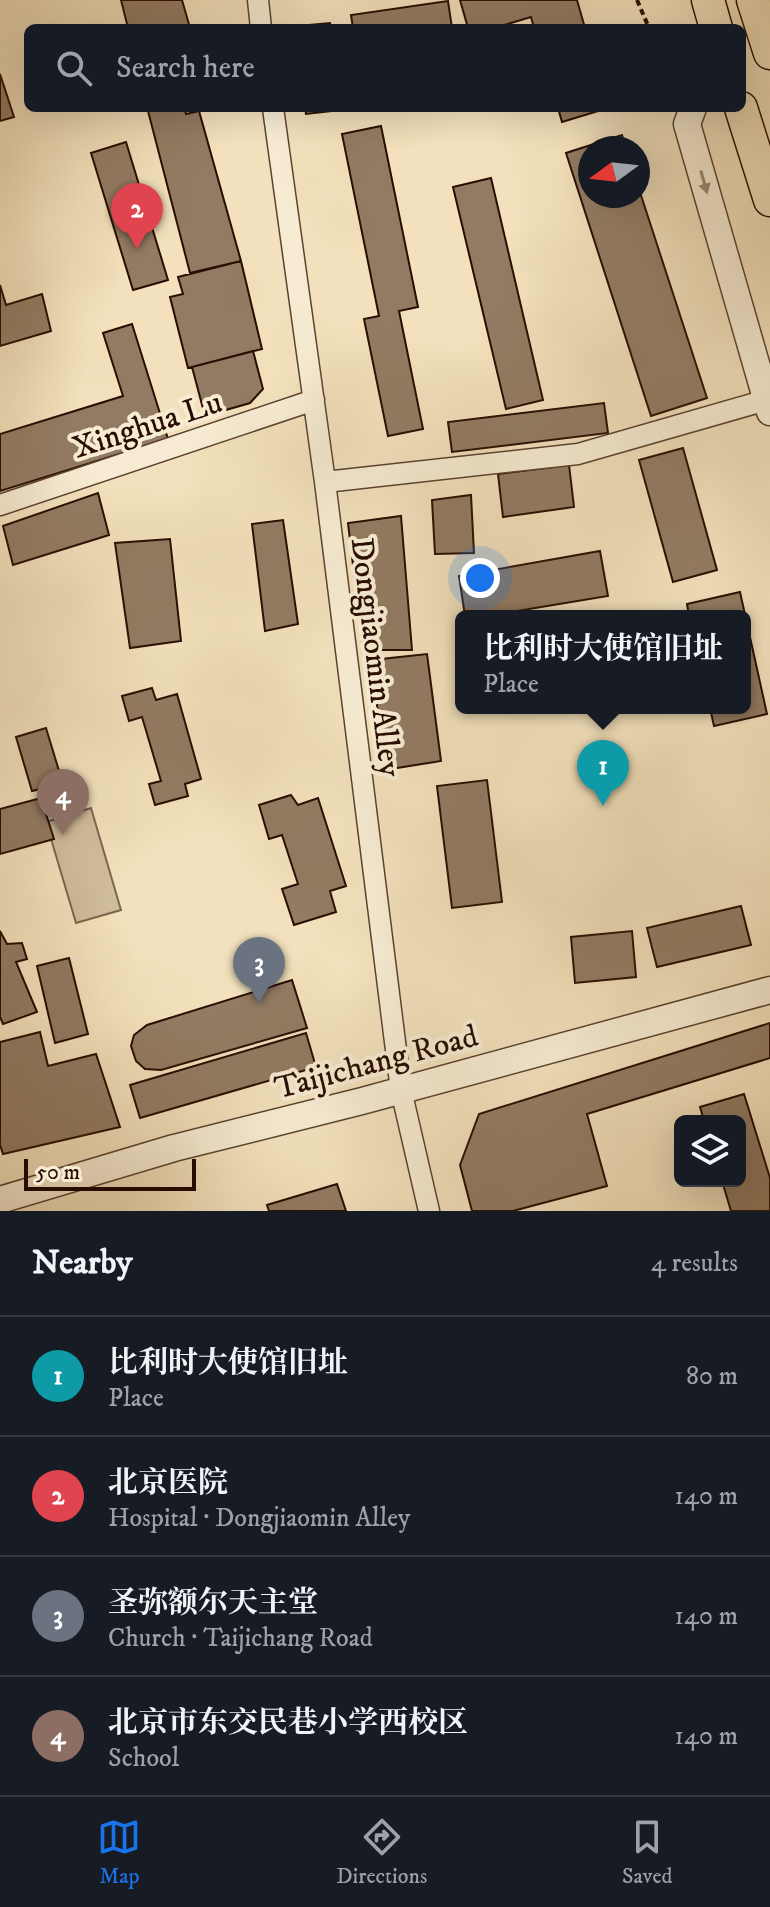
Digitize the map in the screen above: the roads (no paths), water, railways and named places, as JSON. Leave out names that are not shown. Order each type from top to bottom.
[{"type":"main road","points":[[708,0],[715,24]]},
{"type":"main road","points":[[753,0],[770,53]]},
{"type":"main road","points":[[742,112],[770,200]]},
{"type":"street","points":[[258,0],[261,24]]},
{"type":"street","name":"Dongjiaomin Alley","points":[[274,112],[325,482],[401,1090],[429,1211]]},
{"type":"street","points":[[325,482],[578,454],[769,404],[687,124],[692,112]]},
{"type":"street","name":"Xinghua Lu","points":[[0,505],[314,400]]},
{"type":"street","name":"Taijichang Road","points":[[0,1200],[174,1148],[770,990]]},
{"type":"place","name":"北京医院","points":[[137,249]]},
{"type":"place","name":"比利时大使馆旧址","points":[[603,806]]},
{"type":"place","name":"北京市东交民巷小学西校区","points":[[63,835]]},
{"type":"place","name":"圣弥额尔天主堂","points":[[259,1003]]}]
